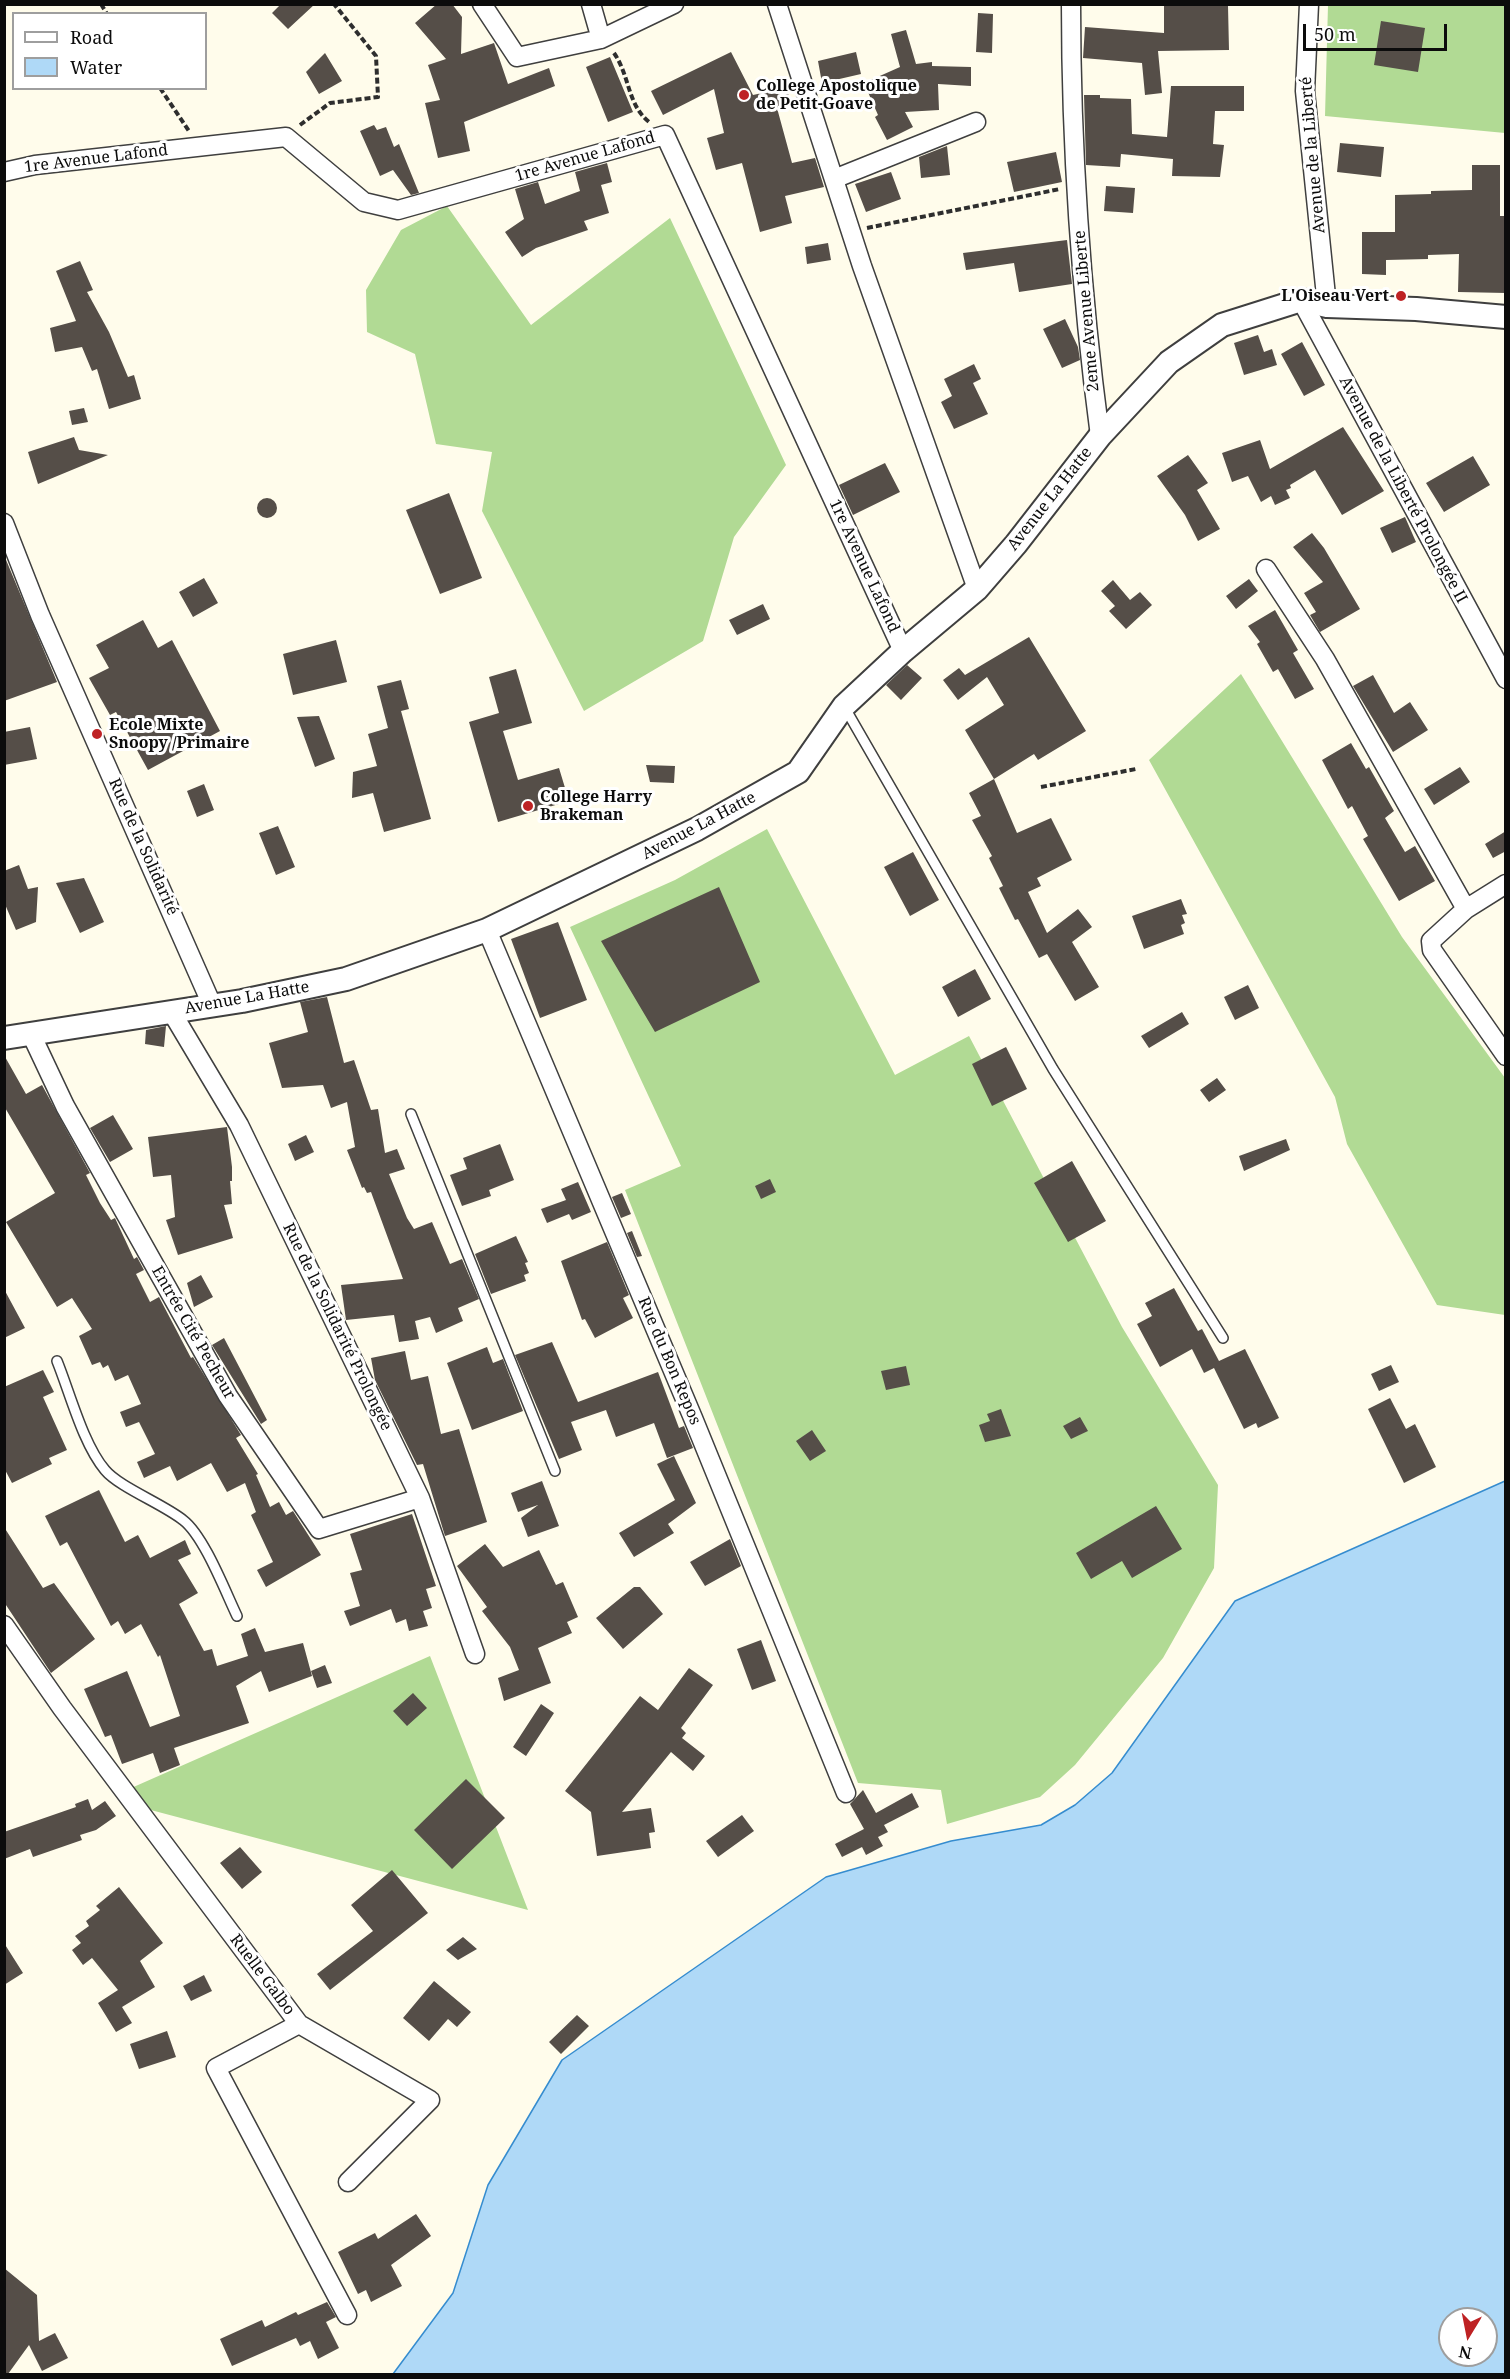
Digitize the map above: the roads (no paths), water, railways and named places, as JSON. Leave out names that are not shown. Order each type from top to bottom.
[{"type":"street","points":[[482,4],[517,57],[601,39],[674,4]]},
{"type":"street","points":[[591,4],[601,39]]},
{"type":"street","points":[[777,4],[851,231],[977,589]]},
{"type":"street","name":"2eme Avenue Liberte","points":[[1071,4],[1071,123],[1078,186],[1086,331],[1100,436]]},
{"type":"street","name":"Avenue de la Liberté","points":[[1309,4],[1305,91],[1328,306]]},
{"type":"street","points":[[834,179],[976,122]]},
{"type":"street","name":"1re Avenue Lafond","points":[[4,172],[35,165],[285,137],[364,201],[398,210],[665,135],[903,651]]},
{"type":"street","points":[[1301,300],[1328,306],[1416,309],[1506,317]]},
{"type":"street","name":"Avenue La Hatte","points":[[4,1038],[32,1036],[212,1005],[346,979],[486,930],[697,829],[798,772],[844,706],[903,651],[977,589],[1016,544],[1100,436],[1169,362],[1222,325],[1301,300]]},
{"type":"street","name":"Avenue de la Liberté Prolongée II","points":[[1301,300],[1506,679]]},
{"type":"street","name":"Rue de la Solidarité","points":[[4,523],[40,615],[212,1005]]},
{"type":"street","points":[[1266,569],[1324,659],[1466,909]]},
{"type":"street","points":[[1506,884],[1466,909],[1436,933],[1431,941],[1432,950],[1506,1056]]},
{"type":"street","name":"Rue du Bon Repos","points":[[486,930],[689,1407],[846,1793]]},
{"type":"street","name":"Rue de la Solidarité Prolongée","points":[[171,1011],[239,1125],[420,1498],[475,1654]]},
{"type":"street","name":"Entrée Cité Pecheur","points":[[32,1036],[65,1106],[228,1396],[319,1529],[420,1498]]},
{"type":"street","name":"Ruelle Galbo","points":[[4,1625],[62,1707],[298,2024],[216,2068],[346,2315]]},
{"type":"street","points":[[298,2024],[430,2100],[348,2182]]},
{"type":"lane","points":[[844,706],[1053,1070],[1223,1338]]},
{"type":"lane","points":[[411,1114],[555,1471]]},
{"type":"lane","points":[[57,1360],[88,1438],[104,1469],[115,1480],[185,1521],[208,1555],[237,1616]]},
{"type":"water","points":[[1505,1481],[1505,2374],[393,2374],[453,2293],[488,2185],[562,2060],[826,1877],[951,1841],[1041,1825],[1075,1805],[1112,1773],[1235,1601]]},
{"type":"place","name":"College Apostolique de Petit-Goave","points":[[744,95]]},
{"type":"place","name":"L'Oiseau Vert","points":[[1401,296]]},
{"type":"place","name":"Ecole Mixte Snoopy /Primaire","points":[[97,734]]},
{"type":"place","name":"College Harry Brakeman","points":[[528,806]]}]
